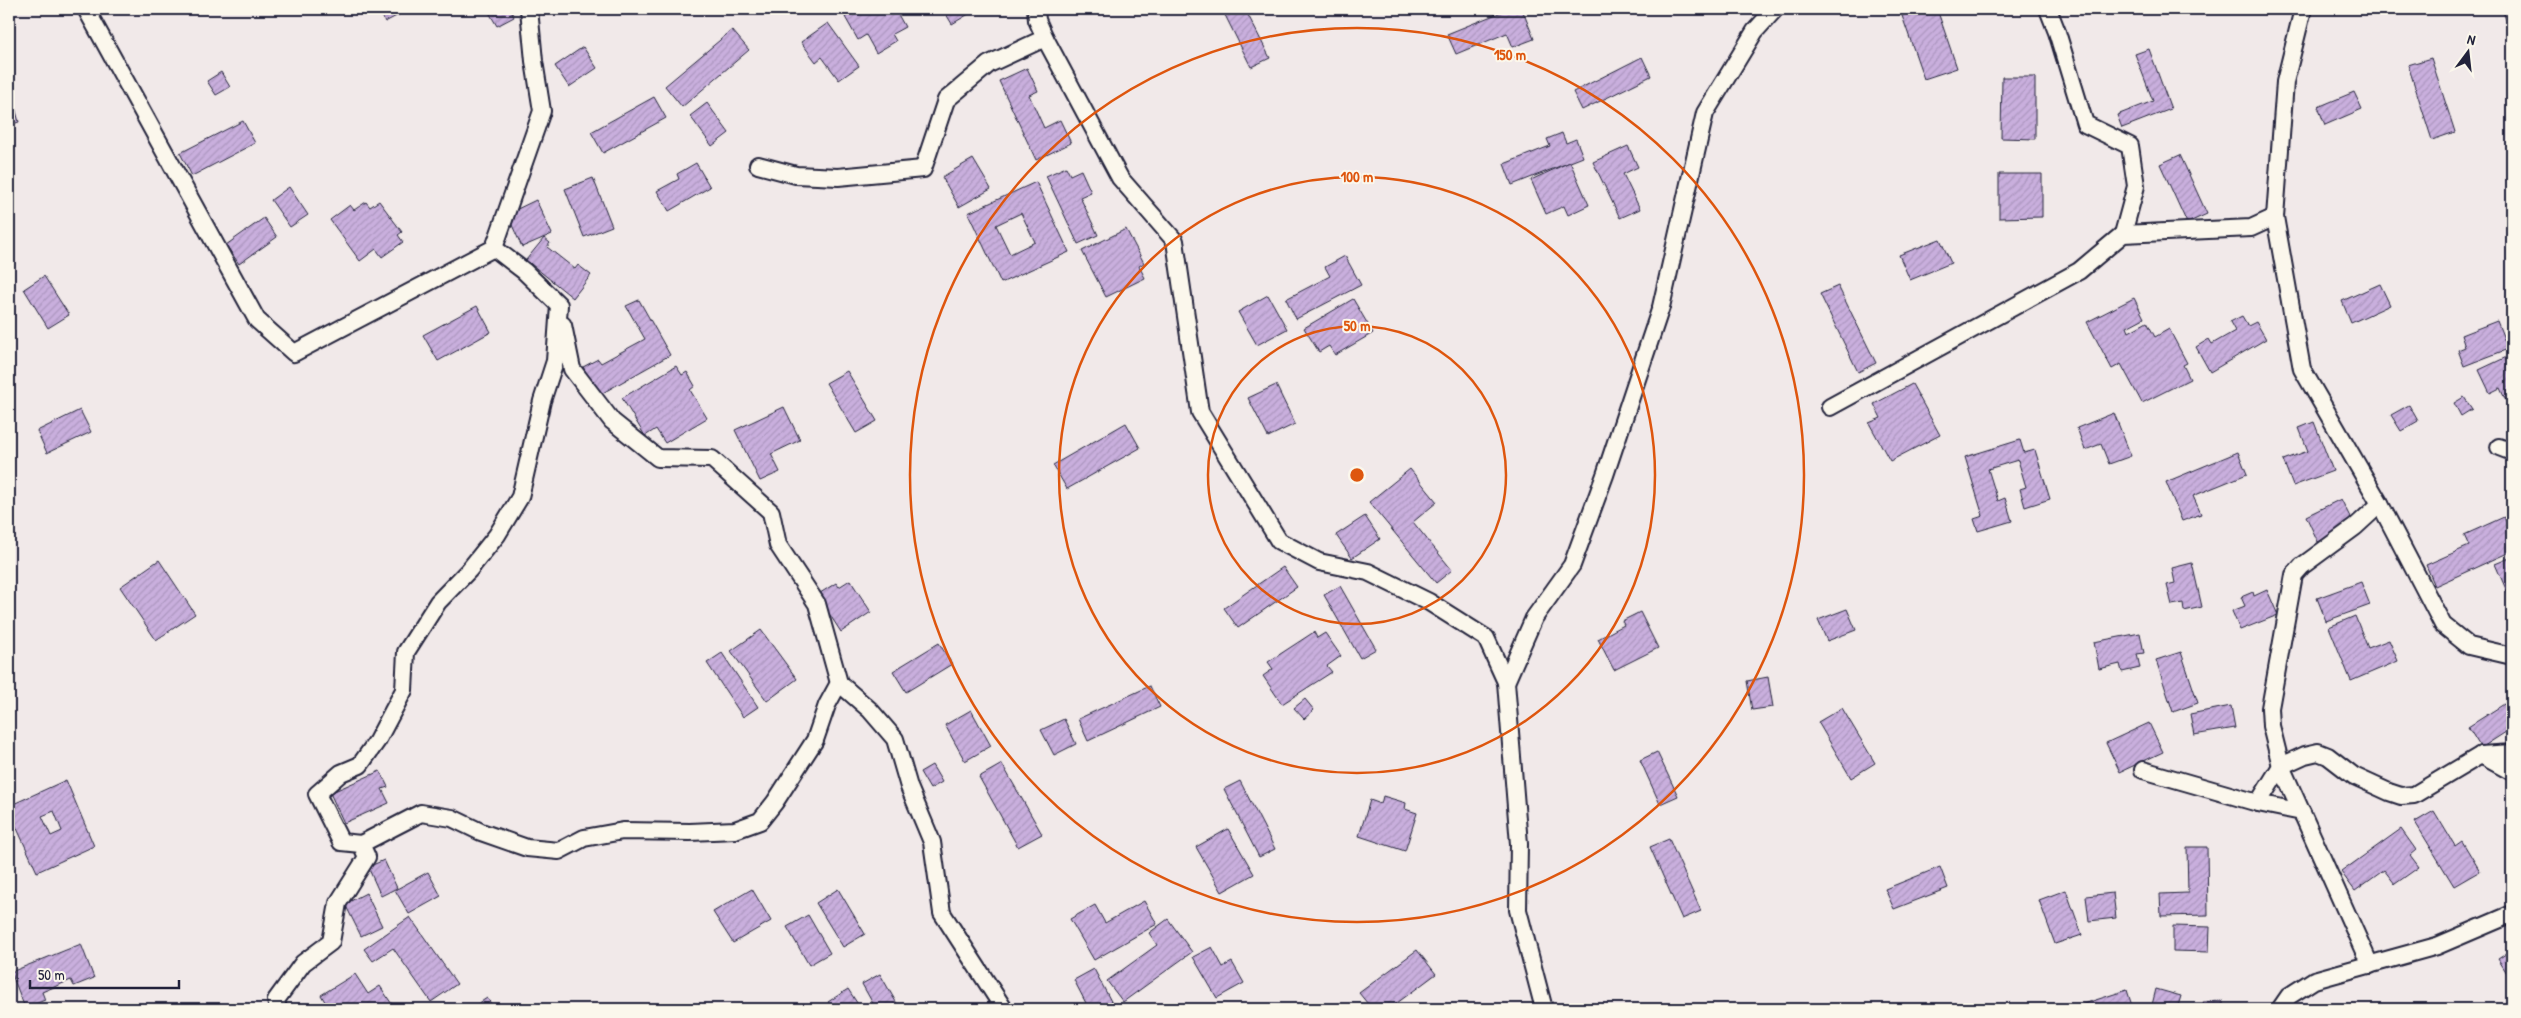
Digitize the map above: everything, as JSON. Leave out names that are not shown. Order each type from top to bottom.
[{"type":"street","points":[[86,9],[257,320],[294,353],[494,248],[542,111],[534,61],[529,9]]},
{"type":"street","points":[[1036,9],[1037,20],[1045,38],[1120,178],[1175,241],[1200,412],[1279,541],[1318,562],[1368,572],[1429,602],[1486,638],[1506,682],[1519,844],[1518,910],[1544,1009]]},
{"type":"street","points":[[1506,682],[1534,618],[1572,565],[1605,474],[1661,307],[1705,113],[1755,31],[1775,9]]},
{"type":"street","points":[[1830,407],[2079,271],[2123,234],[2136,186],[2130,146],[2085,124],[2057,32],[2048,9]]},
{"type":"street","points":[[2303,9],[2286,82],[2276,217],[2302,369],[2380,504],[2443,625],[2469,646],[2512,656]]},
{"type":"street","points":[[758,165],[796,175],[838,177],[923,169],[946,100],[989,64],[1045,38]]},
{"type":"street","points":[[2123,234],[2251,228],[2276,217]]},
{"type":"street","points":[[494,248],[524,270],[559,305],[572,369],[612,421],[658,458],[712,459],[771,512],[778,545],[816,604],[839,683],[870,710],[894,739],[908,787],[932,842],[942,913],[1004,1009]]},
{"type":"street","points":[[559,305],[555,361],[540,410],[520,497],[497,535],[469,570],[438,602],[406,652],[404,690],[377,741],[360,765],[341,773],[317,794],[341,842],[361,844],[421,813],[452,818],[481,832],[527,848],[559,851],[584,838],[623,830],[690,832],[735,830],[760,821],[775,802],[815,740],[827,705],[839,683]]},
{"type":"street","points":[[2370,964],[2281,766],[2271,726],[2270,708],[2294,575],[2302,566],[2355,526],[2380,504]]},
{"type":"street","points":[[2258,803],[2281,766],[2305,755],[2318,752],[2328,756],[2354,776],[2401,796],[2414,795],[2481,755],[2512,753]]},
{"type":"street","points":[[2481,755],[2512,772]]},
{"type":"street","points":[[2143,770],[2258,803],[2302,812]]},
{"type":"street","points":[[278,1009],[276,1000],[303,964],[331,942],[338,903],[367,857],[361,844]]},
{"type":"street","points":[[2280,1009],[2289,996],[2314,980],[2437,946],[2512,914]]},
{"type":"building","points":[[378,9],[410,9],[385,22]]},
{"type":"building","points":[[487,9],[510,9],[514,17],[497,26]]},
{"type":"building","points":[[859,9],[895,9],[905,27],[892,34],[896,41],[876,53],[866,35],[858,40],[845,17]]},
{"type":"building","points":[[943,9],[970,9],[972,12],[952,24]]},
{"type":"building","points":[[1222,9],[1245,9],[1270,58],[1251,67]]},
{"type":"building","points":[[1509,9],[1522,9],[1534,39],[1513,47],[1507,33],[1456,54],[1447,34]]},
{"type":"building","points":[[1937,9],[1957,68],[1924,79],[1900,10]]},
{"type":"building","points":[[2512,9],[2512,28],[2510,29],[2503,12]]},
{"type":"building","points":[[828,23],[859,66],[839,80],[822,57],[816,62],[801,42]]},
{"type":"building","points":[[732,30],[749,50],[682,107],[665,86]]},
{"type":"building","points":[[583,47],[597,68],[569,87],[555,66]]},
{"type":"building","points":[[2149,49],[2171,109],[2122,128],[2117,115],[2153,101],[2135,54]]},
{"type":"building","points":[[1642,57],[1651,76],[1582,110],[1573,92]]},
{"type":"building","points":[[2431,58],[2455,132],[2432,140],[2408,65]]},
{"type":"building","points":[[1027,68],[1038,91],[1029,95],[1044,128],[1060,120],[1071,143],[1036,160],[999,81]]},
{"type":"building","points":[[221,72],[230,87],[216,95],[207,81]]},
{"type":"building","points":[[2002,77],[2035,77],[2035,139],[2001,138]]},
{"type":"building","points":[[2354,92],[2362,109],[2325,125],[2318,107]]},
{"type":"building","points":[[654,97],[666,118],[603,153],[591,132]]},
{"type":"building","points":[[13,100],[19,122],[9,125],[9,101]]},
{"type":"building","points":[[707,103],[729,133],[712,146],[690,116]]},
{"type":"building","points":[[243,121],[255,143],[192,176],[180,153]]},
{"type":"building","points":[[1562,133],[1566,143],[1576,139],[1583,157],[1512,185],[1504,164],[1550,146],[1547,139]]},
{"type":"building","points":[[1628,146],[1638,167],[1623,174],[1640,209],[1620,218],[1593,162]]},
{"type":"building","points":[[2180,155],[2207,214],[2187,223],[2160,164]]},
{"type":"building","points":[[973,159],[991,189],[959,207],[942,177]]},
{"type":"building","points":[[1570,162],[1589,205],[1568,215],[1564,206],[1546,214],[1531,180]]},
{"type":"building","points":[[696,163],[710,187],[669,211],[657,191],[679,179],[677,174]]},
{"type":"building","points":[[1066,167],[1070,175],[1081,170],[1091,192],[1080,197],[1098,235],[1078,244],[1046,176]]},
{"type":"building","points":[[1999,174],[2042,174],[2042,217],[1999,218]]},
{"type":"building","points":[[593,178],[612,226],[584,237],[565,189]]},
{"type":"building","points":[[1036,182],[1069,252],[1001,283],[968,213]],"holes":[[[1021,213],[1035,242],[1010,254],[996,225]]]},
{"type":"building","points":[[289,187],[308,215],[290,227],[271,200]]},
{"type":"building","points":[[536,200],[552,234],[522,247],[507,214]]},
{"type":"building","points":[[379,201],[402,232],[398,235],[403,242],[382,257],[376,249],[360,261],[330,220],[350,205],[354,210],[366,202],[370,207]]},
{"type":"building","points":[[264,218],[277,237],[239,264],[226,245]]},
{"type":"building","points":[[1126,229],[1144,263],[1139,266],[1145,278],[1106,297],[1082,251]]},
{"type":"building","points":[[544,238],[550,243],[547,247],[575,269],[578,265],[591,275],[573,298],[526,260]]},
{"type":"building","points":[[1940,239],[1951,263],[1910,280],[1899,255]]},
{"type":"building","points":[[1345,256],[1361,285],[1296,319],[1286,299],[1330,276],[1325,267]]},
{"type":"building","points":[[44,276],[69,315],[48,328],[24,289]]},
{"type":"building","points":[[2380,284],[2390,305],[2351,323],[2342,301]]},
{"type":"building","points":[[1838,286],[1876,363],[1858,372],[1820,294]]},
{"type":"building","points":[[1268,295],[1287,329],[1257,345],[1238,312]]},
{"type":"building","points":[[2134,298],[2144,318],[2127,327],[2129,332],[2147,322],[2155,337],[2169,329],[2187,363],[2183,365],[2190,379],[2142,403],[2121,364],[2112,369],[2087,322]]},
{"type":"building","points":[[1353,299],[1373,333],[1335,355],[1329,346],[1319,352],[1304,328]]},
{"type":"building","points":[[639,300],[670,355],[599,395],[583,367],[598,359],[601,363],[645,339],[626,306]]},
{"type":"building","points":[[477,306],[491,332],[438,361],[423,335]]},
{"type":"building","points":[[2242,316],[2248,326],[2256,322],[2266,339],[2210,372],[2196,347],[2209,339],[2212,344],[2235,331],[2230,322]]},
{"type":"building","points":[[2497,321],[2508,349],[2464,366],[2458,350],[2465,347],[2461,335]]},
{"type":"building","points":[[2511,355],[2512,398],[2506,401],[2500,388],[2490,393],[2479,370]]},
{"type":"building","points":[[676,366],[682,375],[687,372],[695,386],[690,390],[707,418],[665,443],[656,429],[645,436],[622,398]]},
{"type":"building","points":[[847,371],[877,421],[856,433],[826,383]]},
{"type":"building","points":[[1912,384],[1940,435],[1890,461],[1869,423],[1881,418],[1874,404]]},
{"type":"building","points":[[1276,385],[1295,424],[1268,437],[1248,398]]},
{"type":"building","points":[[2464,397],[2472,409],[2461,416],[2454,403]]},
{"type":"building","points":[[2409,405],[2418,421],[2401,431],[2391,415]]},
{"type":"building","points":[[784,407],[800,440],[771,454],[780,472],[760,481],[735,430]]},
{"type":"building","points":[[80,410],[91,432],[47,453],[37,431]]},
{"type":"building","points":[[2114,413],[2131,456],[2109,464],[2101,444],[2085,450],[2077,428]]},
{"type":"building","points":[[2314,422],[2333,471],[2293,486],[2283,460],[2308,451],[2299,428]]},
{"type":"building","points":[[1126,423],[1140,448],[1067,489],[1053,465]]},
{"type":"building","points":[[2020,440],[2024,453],[2035,450],[2050,499],[2025,507],[2020,489],[2026,487],[2018,460],[1988,469],[1998,501],[2005,498],[2012,521],[1978,531],[1974,519],[1983,516],[1965,457]]},
{"type":"building","points":[[2238,452],[2247,474],[2193,496],[2201,514],[2182,521],[2166,482]]},
{"type":"building","points":[[1410,469],[1437,502],[1413,522],[1452,570],[1436,583],[1369,502]]},
{"type":"building","points":[[2341,499],[2354,525],[2318,542],[2306,516]]},
{"type":"building","points":[[1365,516],[1380,539],[1352,558],[1336,535]]},
{"type":"building","points":[[2504,517],[2512,535],[2512,551],[2435,586],[2426,565],[2469,546],[2464,535]]},
{"type":"building","points":[[2512,557],[2512,603],[2495,564]]},
{"type":"building","points":[[159,560],[195,614],[156,640],[120,587]]},
{"type":"building","points":[[2192,563],[2202,607],[2184,611],[2183,603],[2172,605],[2167,585],[2175,583],[2172,568]]},
{"type":"building","points":[[1283,567],[1297,587],[1238,628],[1224,608]]},
{"type":"building","points":[[850,580],[871,612],[841,632],[817,595],[836,583],[839,587]]},
{"type":"building","points":[[2361,582],[2370,605],[2326,621],[2317,598]]},
{"type":"building","points":[[1340,586],[1376,649],[1360,658],[1324,595]]},
{"type":"building","points":[[2267,590],[2278,615],[2240,630],[2232,611],[2245,606],[2241,597],[2253,592],[2254,596]]},
{"type":"building","points":[[1847,609],[1856,630],[1827,641],[1818,620]]},
{"type":"building","points":[[1640,612],[1658,648],[1614,670],[1598,639],[1624,625],[1622,621]]},
{"type":"building","points":[[2355,616],[2368,648],[2389,640],[2398,661],[2351,681],[2329,627]]},
{"type":"building","points":[[761,630],[797,679],[767,701],[731,651]]},
{"type":"building","points":[[1314,632],[1317,638],[1325,633],[1341,656],[1327,666],[1332,672],[1282,704],[1263,676],[1273,669],[1268,662]]},
{"type":"building","points":[[2140,633],[2144,653],[2137,654],[2140,668],[2122,672],[2120,664],[2099,669],[2094,642]]},
{"type":"building","points":[[939,643],[952,664],[906,692],[893,671]]},
{"type":"building","points":[[2181,652],[2198,703],[2173,712],[2156,660]]},
{"type":"building","points":[[722,653],[758,707],[743,717],[707,663]]},
{"type":"building","points":[[1768,677],[1773,707],[1752,710],[1747,681]]},
{"type":"building","points":[[1150,686],[1160,707],[1088,741],[1078,719]]},
{"type":"building","points":[[1305,699],[1314,710],[1304,719],[1294,708]]},
{"type":"building","points":[[2512,699],[2512,728],[2481,748],[2468,727]]},
{"type":"building","points":[[2231,706],[2235,728],[2194,735],[2190,714]]},
{"type":"building","points":[[1842,708],[1875,763],[1851,778],[1818,722]]},
{"type":"building","points":[[971,710],[991,746],[965,761],[945,725]]},
{"type":"building","points":[[1064,719],[1076,744],[1054,755],[1041,730]]},
{"type":"building","points":[[2149,723],[2163,752],[2120,772],[2106,743]]},
{"type":"building","points":[[1657,752],[1678,796],[1660,804],[1640,760]]},
{"type":"building","points":[[1002,764],[1042,834],[1018,847],[979,777]]},
{"type":"building","points":[[932,765],[942,782],[930,789],[920,772]]},
{"type":"building","points":[[380,771],[388,787],[382,789],[389,803],[344,823],[330,793]]},
{"type":"building","points":[[66,780],[94,846],[37,872],[9,811],[9,806]],"holes":[[[54,811],[62,831],[51,836],[42,816]]]},
{"type":"building","points":[[1240,781],[1275,849],[1259,857],[1224,789]]},
{"type":"building","points":[[1383,796],[1406,803],[1405,809],[1417,813],[1405,851],[1359,836],[1370,800],[1381,804]]},
{"type":"building","points":[[2434,811],[2455,846],[2462,841],[2480,871],[2454,886],[2415,822]]},
{"type":"building","points":[[1228,829],[1254,874],[1222,892],[1196,847]]},
{"type":"building","points":[[2401,829],[2416,850],[2410,855],[2419,867],[2395,884],[2384,870],[2355,891],[2341,872]]},
{"type":"building","points":[[1669,839],[1701,911],[1682,919],[1650,847]]},
{"type":"building","points":[[2187,847],[2207,847],[2208,915],[2161,916],[2160,894],[2188,893]]},
{"type":"building","points":[[384,860],[397,888],[381,896],[368,867]]},
{"type":"building","points":[[1940,867],[1948,888],[1894,909],[1885,889]]},
{"type":"building","points":[[428,872],[441,896],[409,914],[395,890]]},
{"type":"building","points":[[752,889],[771,921],[733,943],[713,912]]},
{"type":"building","points":[[838,889],[865,934],[843,947],[816,903]]},
{"type":"building","points":[[2066,890],[2082,935],[2055,944],[2039,900]]},
{"type":"building","points":[[366,893],[382,926],[361,936],[345,904]]},
{"type":"building","points":[[2113,893],[2116,918],[2089,921],[2086,896]]},
{"type":"building","points":[[1144,901],[1157,924],[1094,960],[1070,919],[1095,905],[1105,923]]},
{"type":"building","points":[[808,915],[830,953],[809,965],[787,927]]},
{"type":"building","points":[[410,917],[457,984],[431,1002],[393,948],[373,961],[364,949]]},
{"type":"building","points":[[1168,919],[1192,952],[1123,1002],[1107,981],[1157,945],[1149,933]]},
{"type":"building","points":[[2173,926],[2210,927],[2209,952],[2173,951]]},
{"type":"building","points":[[81,944],[94,978],[74,986],[71,980],[42,992],[45,1000],[25,1008],[11,972]]},
{"type":"building","points":[[1212,947],[1223,967],[1232,962],[1244,983],[1217,998],[1193,957]]},
{"type":"building","points":[[1417,950],[1436,974],[1389,1009],[1372,1009],[1359,993]]},
{"type":"building","points":[[2512,950],[2512,981],[2498,959]]},
{"type":"building","points":[[1094,969],[1115,1009],[1089,1009],[1074,980]]},
{"type":"building","points":[[355,974],[368,994],[380,986],[395,1009],[320,1009],[327,1005],[321,995]]},
{"type":"building","points":[[880,974],[900,1009],[876,1009],[862,984]]},
{"type":"building","points":[[848,989],[861,1009],[833,1009],[828,1002]]},
{"type":"building","points":[[2156,989],[2181,996],[2177,1009],[2151,1009]]},
{"type":"building","points":[[2127,990],[2133,1009],[2082,1009],[2080,1005]]},
{"type":"building","points":[[487,998],[495,1009],[470,1009]]},
{"type":"building","points":[[2223,1001],[2223,1009],[2204,1009],[2203,1002]]}]
